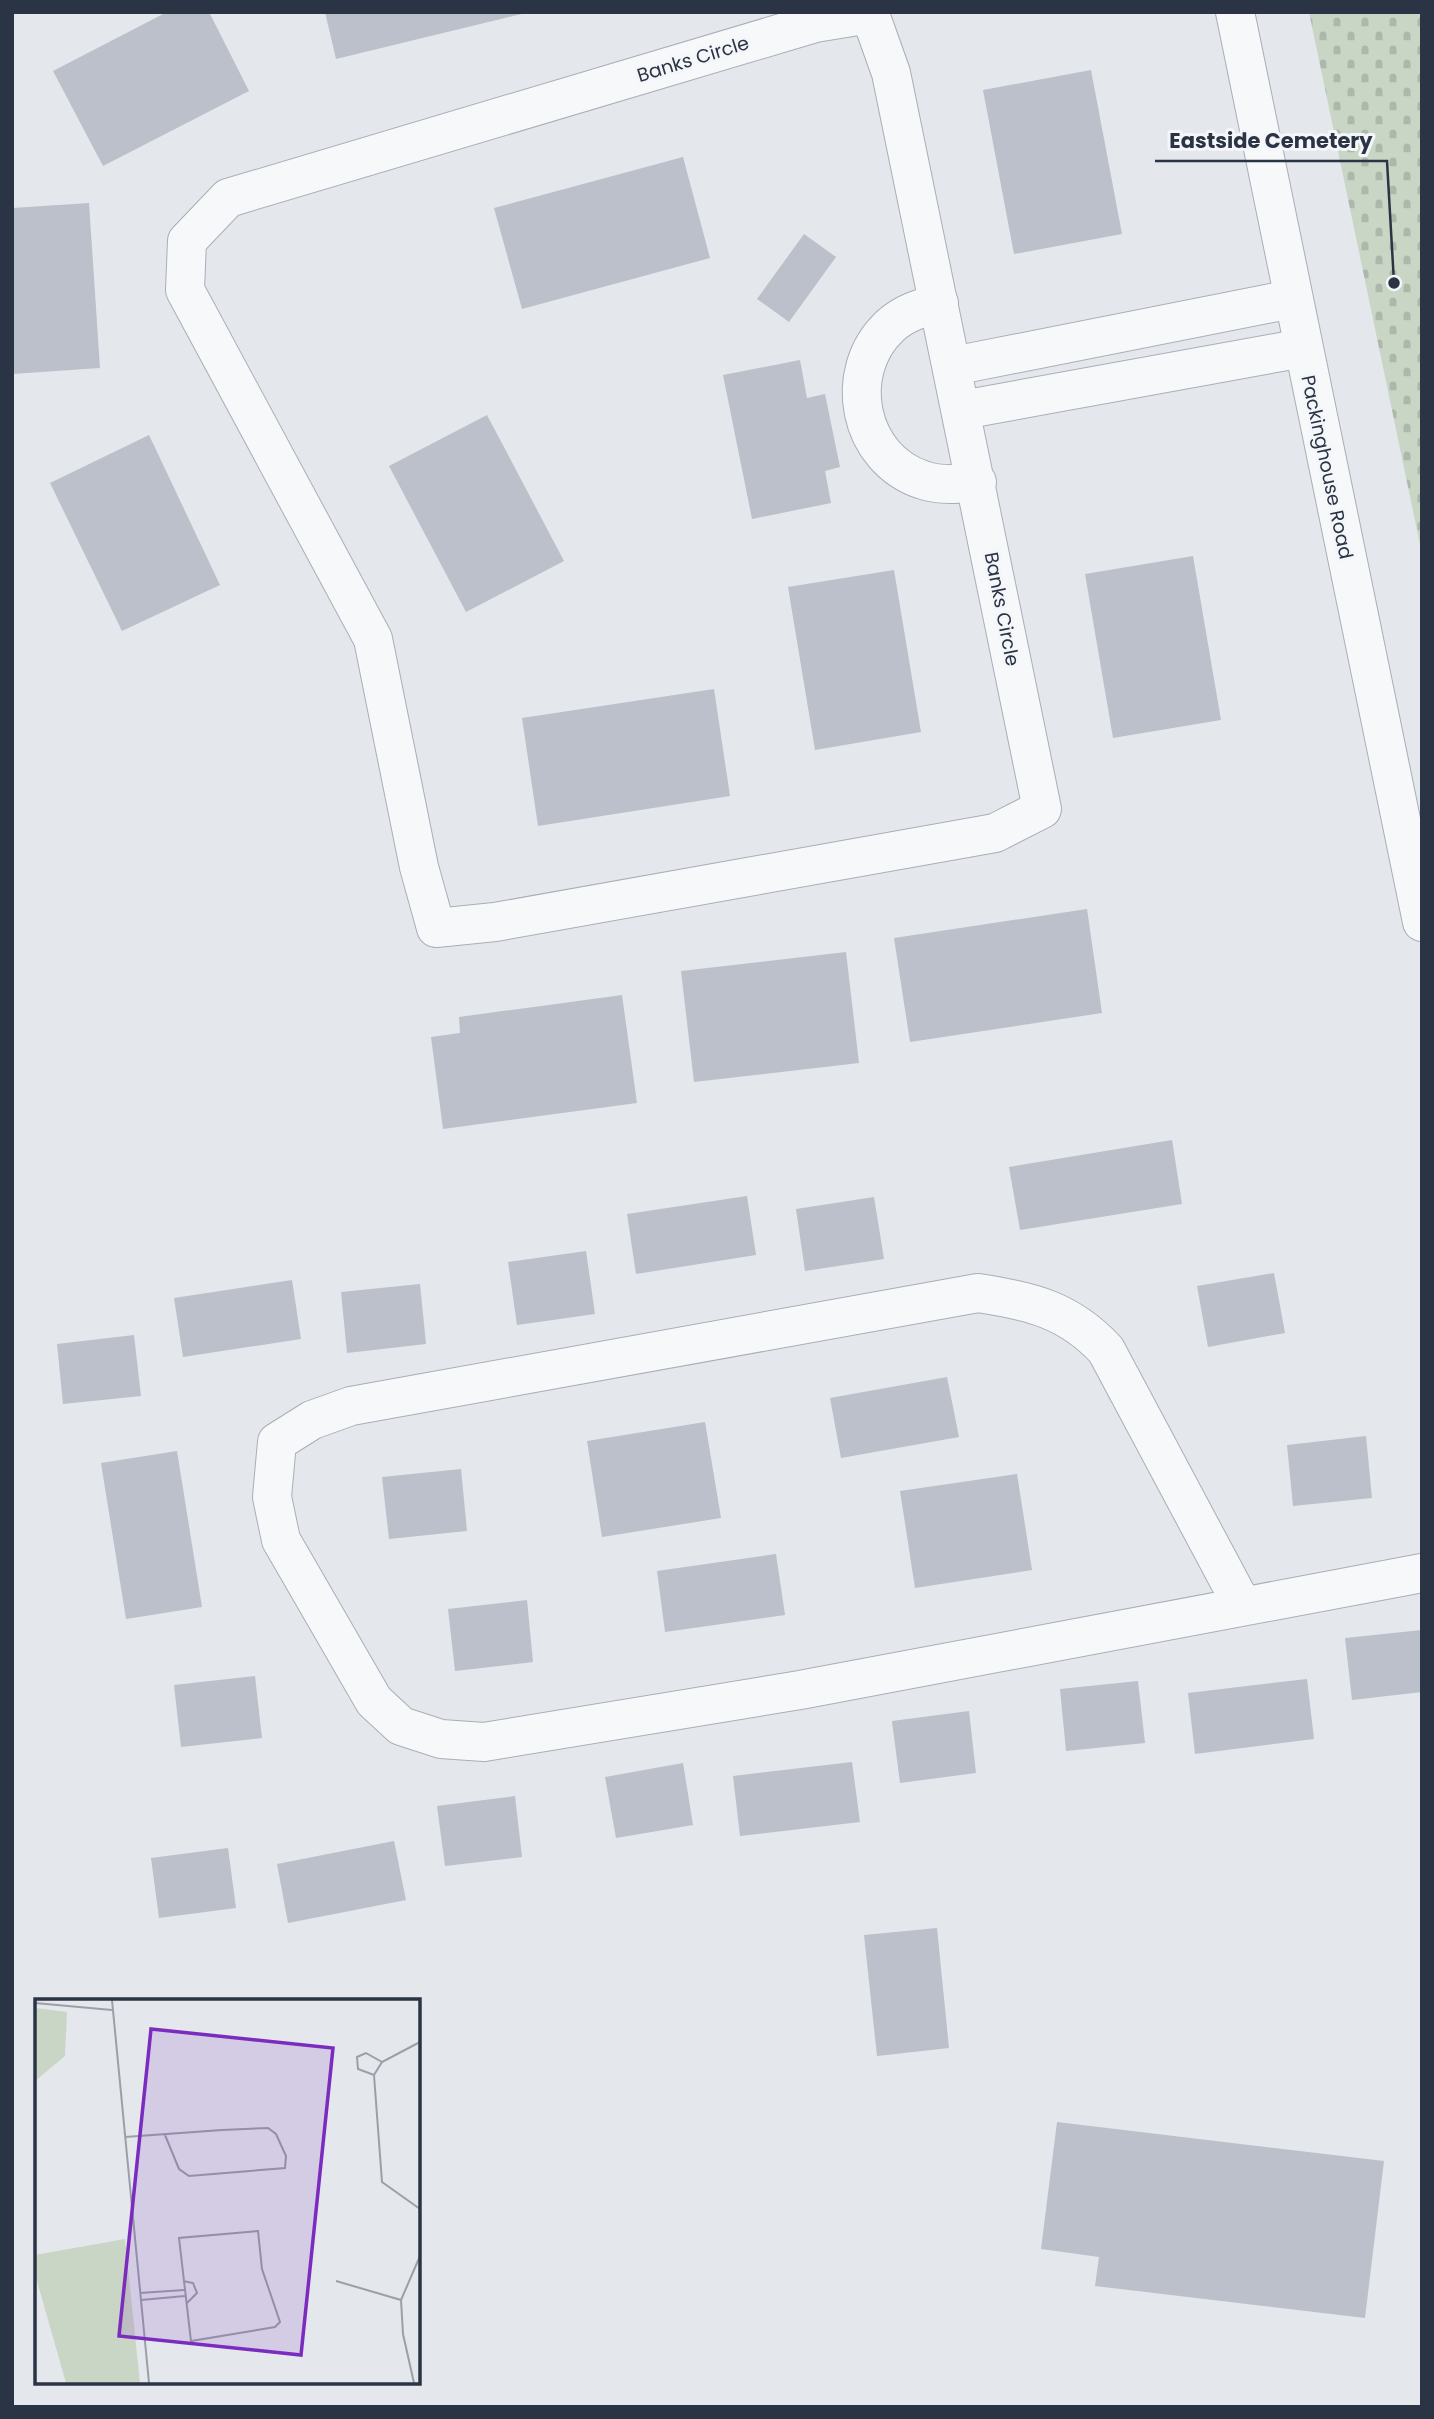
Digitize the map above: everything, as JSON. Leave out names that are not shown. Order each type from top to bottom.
[{"type":"street","name":"Packinghouse Road","points":[[1235,12],[1422,922]]},
{"type":"street","name":"Banks Circle","points":[[870,14],[891,72],[939,303],[1042,809],[995,833],[495,922],[436,928],[419,867],[373,639],[185,290],[187,242],[228,198],[815,23],[870,14]]},
{"type":"street","points":[[953,366],[1292,299]]},
{"type":"street","points":[[939,303],[913,310],[890,326],[873,347],[863,372],[860,399],[866,425],[879,449],[899,468],[923,481],[949,485],[976,482]]},
{"type":"street","points":[[962,410],[1303,348]]},
{"type":"street","points":[[1242,1605],[1106,1350],[1087,1330],[1059,1312],[1017,1298],[978,1293],[351,1406],[312,1420],[277,1442],[272,1497],[281,1540],[374,1701],[401,1726],[442,1739],[484,1742],[786,1692],[1422,1573]]},
{"type":"green space","points":[[1309,12],[1422,12],[1422,554]]},
{"type":"building","points":[[167,12],[209,12],[249,91],[103,166],[53,71]]},
{"type":"building","points":[[325,12],[525,12],[526,13],[336,59]]},
{"type":"building","points":[[1091,70],[1122,234],[1014,254],[983,90]]},
{"type":"building","points":[[683,157],[710,258],[522,309],[494,208]]},
{"type":"building","points":[[89,203],[100,368],[12,374],[12,208]]},
{"type":"building","points":[[804,234],[836,257],[789,322],[757,299]]},
{"type":"building","points":[[800,360],[807,398],[825,394],[840,467],[825,471],[831,503],[752,519],[723,375]]},
{"type":"building","points":[[487,415],[564,561],[466,612],[389,466]]},
{"type":"building","points":[[149,435],[220,585],[122,631],[50,483]]},
{"type":"building","points":[[1193,556],[1221,720],[1113,738],[1085,574]]},
{"type":"building","points":[[894,570],[921,732],[815,750],[788,587]]},
{"type":"building","points":[[714,689],[730,796],[538,826],[522,718]]},
{"type":"building","points":[[1087,909],[1102,1013],[910,1042],[894,938]]},
{"type":"building","points":[[846,952],[859,1063],[694,1082],[681,971]]},
{"type":"building","points":[[622,995],[637,1103],[443,1129],[431,1037],[460,1033],[459,1017]]},
{"type":"building","points":[[1172,1140],[1182,1204],[1020,1230],[1009,1167]]},
{"type":"building","points":[[747,1196],[756,1255],[636,1274],[627,1214]]},
{"type":"building","points":[[874,1197],[884,1259],[805,1271],[796,1209]]},
{"type":"building","points":[[586,1251],[595,1314],[517,1325],[508,1262]]},
{"type":"building","points":[[1274,1273],[1285,1333],[1208,1347],[1197,1286]]},
{"type":"building","points":[[292,1280],[301,1339],[183,1357],[174,1298]]},
{"type":"building","points":[[420,1284],[426,1344],[347,1353],[341,1292]]},
{"type":"building","points":[[134,1335],[141,1396],[63,1404],[57,1344]]},
{"type":"building","points":[[947,1377],[959,1437],[841,1458],[830,1398]]},
{"type":"building","points":[[705,1422],[721,1518],[602,1537],[587,1441]]},
{"type":"building","points":[[1366,1436],[1372,1498],[1293,1506],[1287,1445]]},
{"type":"building","points":[[177,1451],[202,1607],[126,1619],[101,1463]]},
{"type":"building","points":[[461,1469],[467,1531],[389,1539],[382,1477]]},
{"type":"building","points":[[1017,1474],[1032,1570],[915,1588],[900,1491]]},
{"type":"building","points":[[776,1554],[785,1615],[665,1632],[657,1571]]},
{"type":"building","points":[[527,1600],[533,1662],[455,1671],[448,1609]]},
{"type":"building","points":[[1422,1630],[1422,1692],[1352,1700],[1345,1638]]},
{"type":"building","points":[[255,1676],[262,1738],[181,1747],[174,1685]]},
{"type":"building","points":[[1307,1679],[1314,1739],[1195,1754],[1188,1693]]},
{"type":"building","points":[[1138,1681],[1145,1743],[1066,1751],[1060,1689]]},
{"type":"building","points":[[969,1711],[976,1773],[900,1783],[892,1721]]},
{"type":"building","points":[[852,1762],[860,1822],[740,1836],[733,1776]]},
{"type":"building","points":[[683,1763],[693,1825],[616,1838],[605,1777]]},
{"type":"building","points":[[515,1796],[522,1857],[445,1866],[437,1806]]},
{"type":"building","points":[[394,1841],[406,1900],[288,1923],[277,1864]]},
{"type":"building","points":[[228,1848],[236,1908],[159,1918],[151,1858]]},
{"type":"building","points":[[937,1928],[949,2048],[877,2056],[864,1935]]},
{"type":"building","points":[[1057,2122],[1384,2161],[1365,2318],[1095,2286],[1099,2257],[1041,2249]]},
{"type":"place","name":"Eastside Cemetery","points":[[1394,283]]}]
